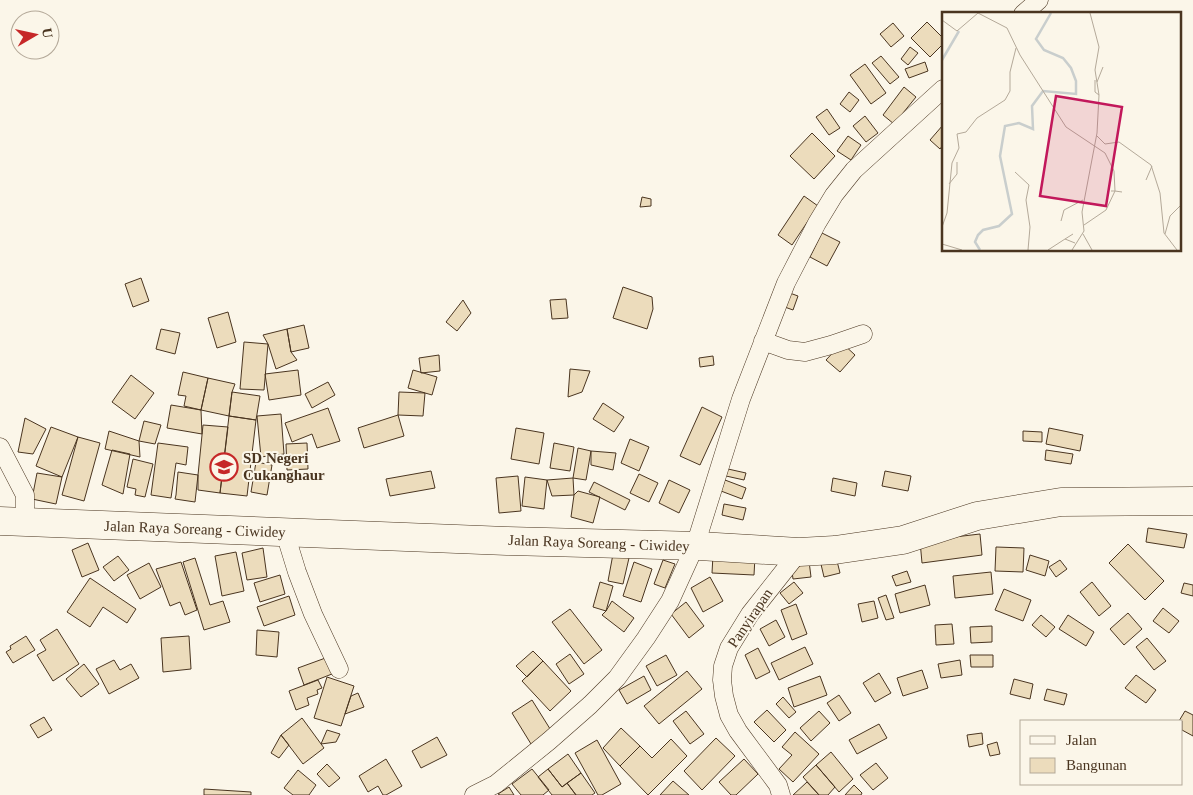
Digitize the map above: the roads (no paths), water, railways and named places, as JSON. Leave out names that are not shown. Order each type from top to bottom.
[{"type":"highway","name":"Jalan Raya Soreang - Ciwidey","points":[[13,522],[507,541],[695,546],[799,552],[835,550],[903,540],[977,516],[1061,502],[1193,501]]},
{"type":"street","points":[[1025,12],[1039,0]]},
{"type":"street","points":[[474,795],[496,784],[590,705],[617,678],[670,601],[695,546],[741,399],[763,340],[786,283],[816,223],[834,195],[854,170],[942,90]]},
{"type":"street","points":[[763,340],[788,350],[806,352],[864,334]]},
{"type":"street","points":[[0,447],[25,496],[13,522]]},
{"type":"street","points":[[285,533],[296,572],[339,669]]},
{"type":"street","name":"Panyirapan","points":[[781,795],[778,784],[738,731],[729,715],[722,680],[723,666],[729,648],[750,614],[799,552]]},
{"type":"place","name":"SD Negeri Cukanghaur","points":[[224,467]]}]
